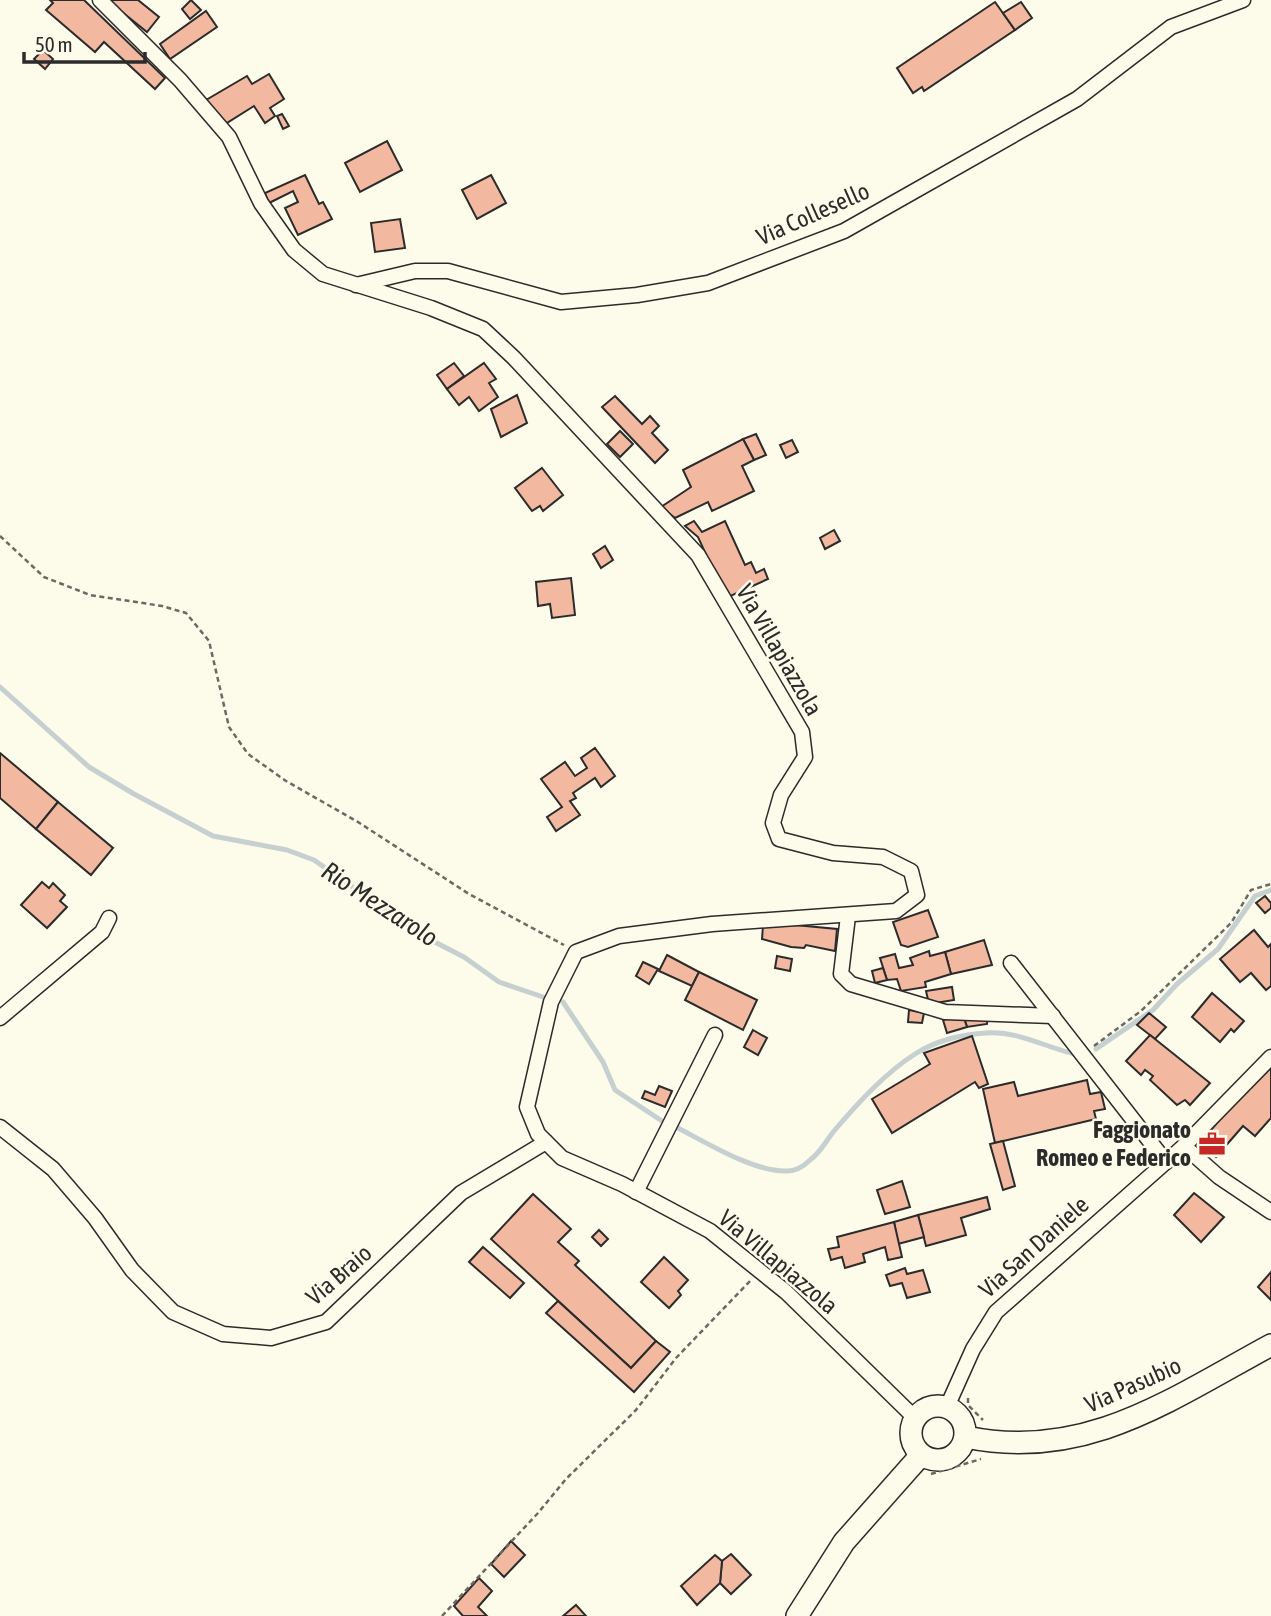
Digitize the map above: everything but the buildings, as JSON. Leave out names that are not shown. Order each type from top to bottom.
[{"type":"street","name":"Via Villapiazzola","points":[[100,0],[180,80],[229,137],[261,203],[294,250],[323,274],[431,308],[483,329],[653,503],[698,555],[802,732],[805,757],[781,795],[773,823],[779,839],[833,853],[883,857],[911,871],[917,895],[896,911],[712,924],[619,936],[576,952],[551,1002],[527,1107],[538,1134],[562,1158],[636,1192],[710,1231],[759,1270],[915,1418]]},
{"type":"street","name":"Via Collesello","points":[[355,285],[415,271],[448,271],[561,302],[637,295],[708,282],[844,231],[1077,99],[1171,27],[1243,0]]},
{"type":"street","points":[[848,916],[841,974],[851,984],[945,1012],[1053,1016]]},
{"type":"street","points":[[0,1018],[102,932],[109,918]]},
{"type":"street","points":[[1011,963],[1166,1161]]},
{"type":"street","points":[[636,1192],[715,1035]]},
{"type":"street","name":"Via San Daniele","points":[[947,1407],[973,1349],[996,1312],[1125,1202],[1185,1146],[1271,1057]]},
{"type":"street","name":"Via Braio","points":[[0,1127],[53,1169],[95,1218],[132,1270],[173,1312],[223,1334],[271,1338],[326,1322],[461,1193],[546,1142]]},
{"type":"street","points":[[1185,1146],[1219,1177],[1271,1212]]},
{"type":"street","name":"Via Pasubio","points":[[966,1437],[987,1441],[1040,1443],[1077,1438],[1136,1417],[1271,1346]]},
{"type":"street","points":[[947,1407],[961,1419],[966,1437],[962,1448],[943,1461],[921,1455],[915,1449],[910,1433],[915,1418],[926,1408],[947,1407]]},
{"type":"street","points":[[797,1616],[844,1542],[921,1455]]},
{"type":"path","points":[[0,536],[44,577],[90,595],[162,606],[186,613],[209,641],[229,727],[248,754],[286,781],[358,822],[469,894],[576,952]]},
{"type":"path","points":[[1083,1053],[1141,1011],[1231,923],[1251,890],[1271,884]]},
{"type":"path","points":[[442,1616],[566,1479],[636,1409],[676,1358],[727,1308],[759,1270]]},
{"type":"path","points":[[968,1397],[968,1405],[989,1424],[987,1441]]},
{"type":"waterway","name":"Rio Mezzarolo","points":[[0,687],[89,767],[134,794],[213,836],[287,850],[314,860],[423,936],[464,957],[499,982],[546,998]]},
{"type":"waterway","name":"Rio Mezzarolo","points":[[1096,1049],[1153,1010],[1177,984],[1218,949],[1255,896],[1271,890]]},
{"type":"waterway","name":"Rio Mezzarolo","points":[[563,1002],[603,1062],[615,1090],[662,1121]]},
{"type":"waterway","name":"Rio Mezzarolo","points":[[678,1128],[746,1162],[774,1170],[790,1171],[802,1166],[817,1154],[834,1131],[882,1080],[931,1045],[968,1035],[998,1033],[1010,1034],[1079,1055]]},
{"type":"place","name":"Faggionato Romeo e Federico","points":[[1212,1144]]}]
